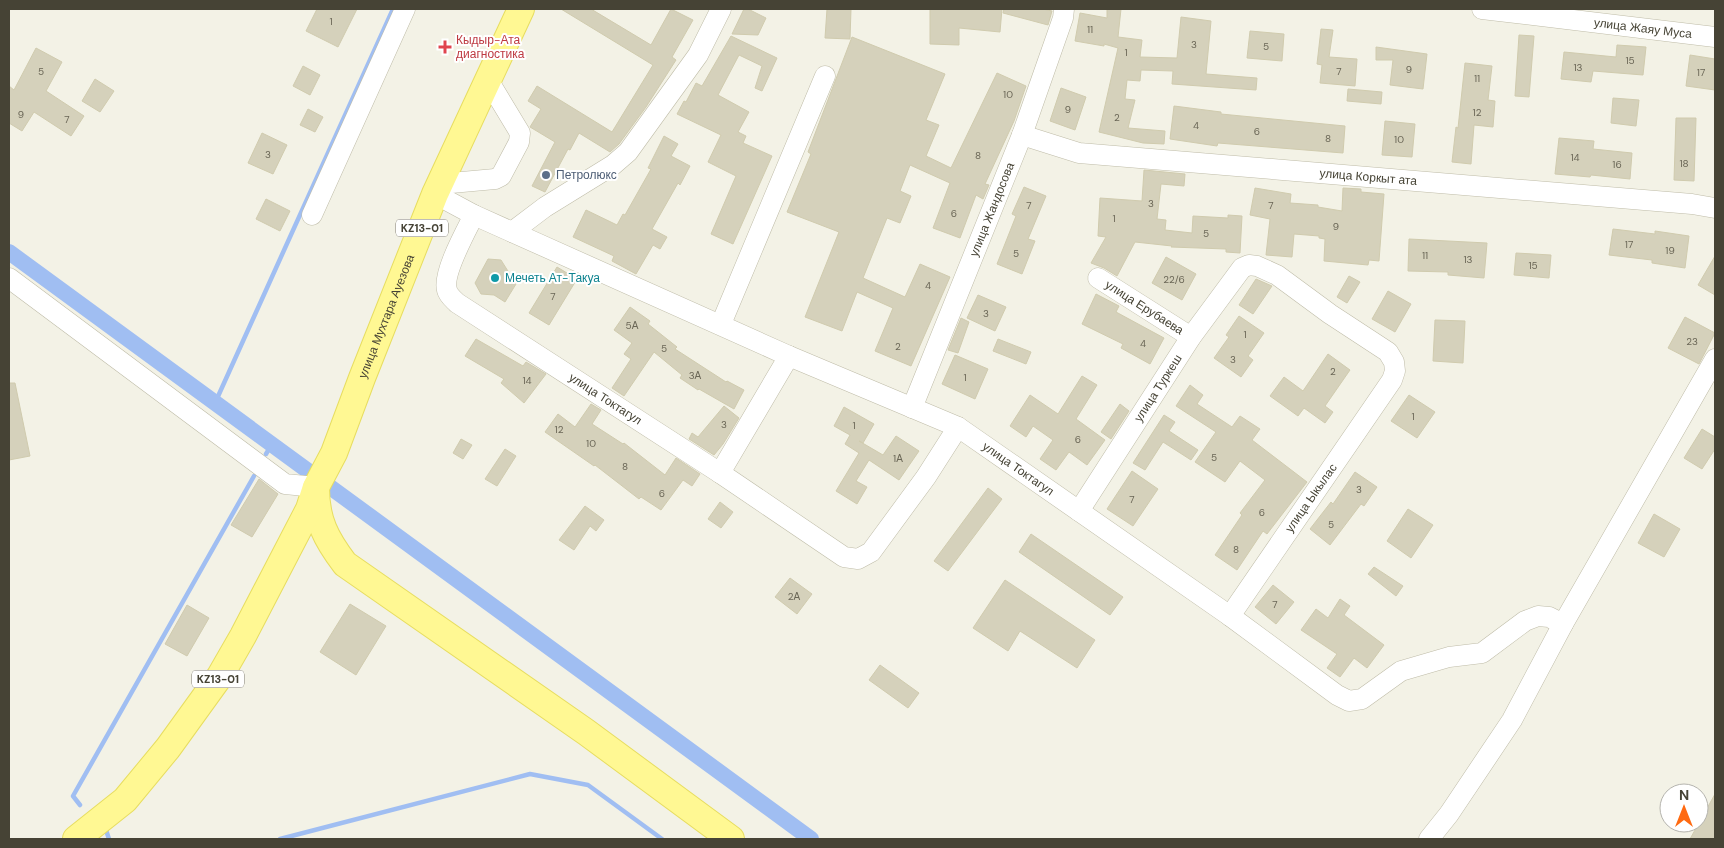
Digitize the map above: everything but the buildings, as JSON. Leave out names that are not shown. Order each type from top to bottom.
[{"type":"main road","name":"улица Мухтара Ауезова","points":[[316,487],[334,453],[438,189],[522,9]]},
{"type":"main road","name":"KZ13-01","points":[[76,839],[125,800],[152,768],[220,676],[243,636],[308,509],[316,487]]},
{"type":"main road","points":[[316,487],[318,512],[326,536],[345,564],[586,732],[731,839]]},
{"type":"street","points":[[312,215],[405,9]]},
{"type":"street","points":[[512,232],[545,207],[614,165],[628,152],[698,55],[721,9]]},
{"type":"street","name":"улица Жандосова","points":[[912,408],[1022,135],[1063,18],[1064,9]]},
{"type":"street","name":"улица Жаяу Муса","points":[[1482,9],[1715,36]]},
{"type":"street","points":[[721,324],[825,76]]},
{"type":"street","points":[[438,189],[501,176],[519,142],[520,133],[488,80]]},
{"type":"street","name":"улица Коркыт ата","points":[[1022,135],[1079,153],[1682,203],[1715,208]]},
{"type":"street","name":"улица Токтагул","points":[[438,189],[474,215],[790,356],[958,427],[1230,616],[1337,695],[1349,701],[1362,699],[1401,671],[1449,657],[1482,653],[1525,621],[1538,616],[1549,617],[1563,624]]},
{"type":"street","name":"улица Токтагул","points":[[474,215],[449,269],[446,290],[456,303],[720,473],[844,557],[858,559],[871,552],[926,477],[958,427]]},
{"type":"street","name":"улица Туркеш","points":[[1079,511],[1191,337],[1242,268],[1249,265],[1257,266],[1277,275],[1330,314],[1388,352],[1394,362],[1395,371],[1392,380]]},
{"type":"street","points":[[9,278],[285,484],[316,487]]},
{"type":"street","name":"улица Ерубаева","points":[[1098,278],[1191,337]]},
{"type":"street","points":[[720,473],[790,356]]},
{"type":"street","points":[[1429,839],[1449,814],[1512,720],[1563,624],[1715,359]]},
{"type":"street","name":"улица Ыкылас","points":[[1230,616],[1392,380]]},
{"type":"waterway","points":[[215,403],[393,9]]},
{"type":"waterway","points":[[9,252],[811,839]]},
{"type":"waterway","points":[[266,454],[272,444]]},
{"type":"waterway","points":[[80,805],[73,796],[254,476]]},
{"type":"waterway","points":[[280,839],[530,774],[588,785],[662,839]]},
{"type":"waterway","points":[[106,830],[109,839]]},
{"type":"place","name":"Кыдыр-Ата диагностика","points":[[445,47]]},
{"type":"place","name":"Петролюкс","points":[[546,175]]},
{"type":"place","name":"Мечеть Ат-Такуа","points":[[495,278]]}]
